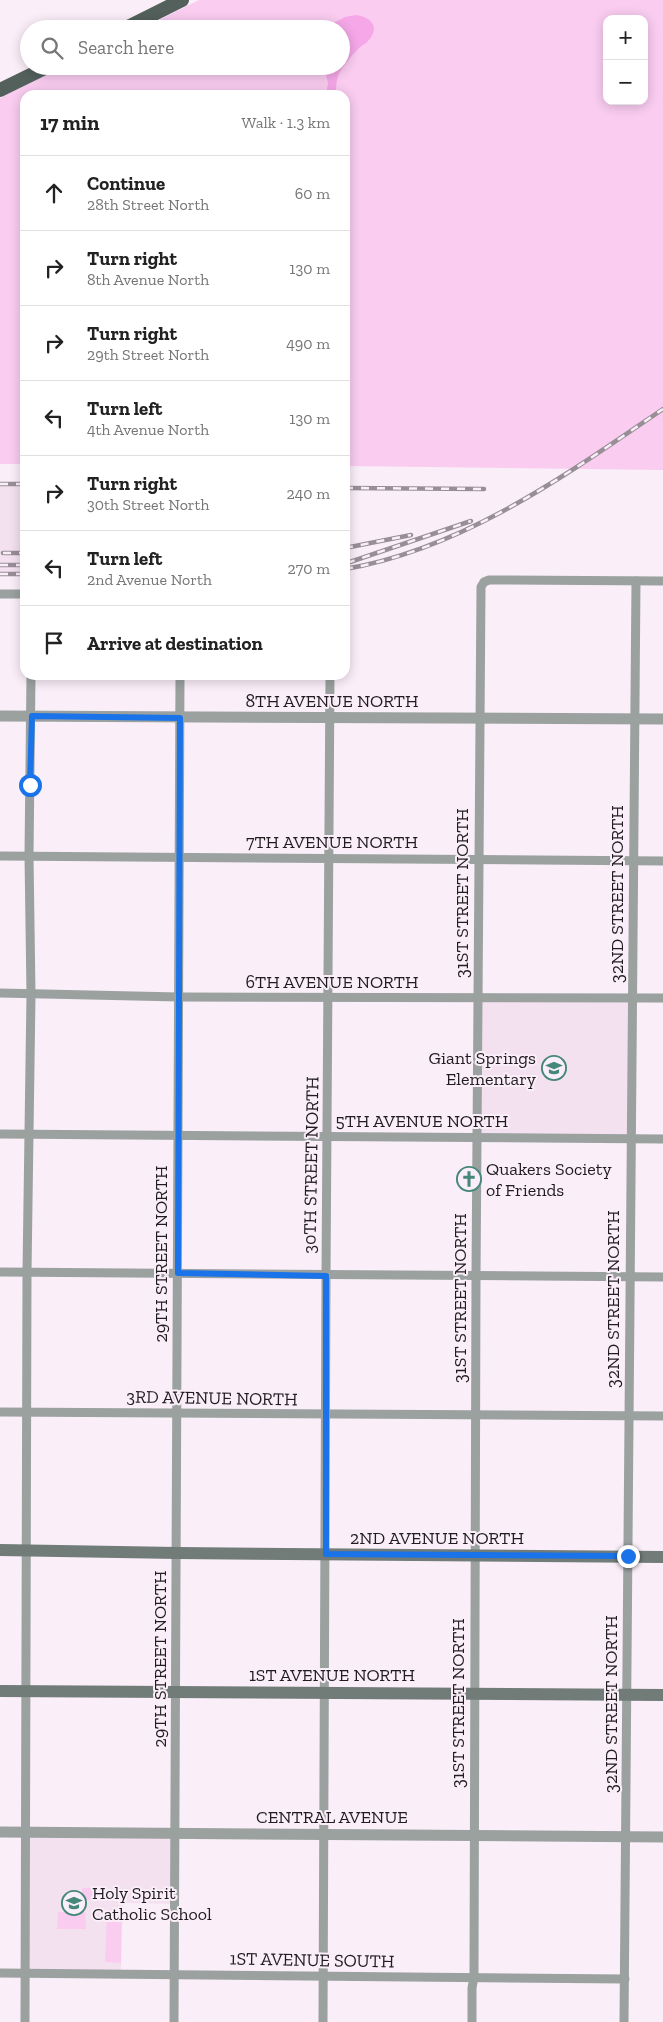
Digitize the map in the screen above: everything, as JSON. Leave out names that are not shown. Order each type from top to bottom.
[{"type":"main road","points":[[142,20],[182,0]]},
{"type":"main road","points":[[0,90],[31,75]]},
{"type":"main road","name":"2ND AVENUE NORTH","points":[[0,1550],[663,1556]]},
{"type":"main road","name":"1ST AVENUE NORTH","points":[[0,1691],[663,1695]]},
{"type":"street","name":"31ST STREET NORTH","points":[[472,2022],[472,1988],[474,1978],[474,1694],[477,1415],[476,1138],[481,587],[484,582],[489,580],[636,581]]},
{"type":"street","points":[[636,581],[663,581]]},
{"type":"street","name":"32ND STREET NORTH","points":[[624,2022],[636,581]]},
{"type":"street","points":[[0,594],[20,594]]},
{"type":"street","points":[[25,2022],[31,680]]},
{"type":"street","name":"29TH STREET NORTH","points":[[174,2022],[180,680]]},
{"type":"street","name":"30TH STREET NORTH","points":[[324,2022],[330,680]]},
{"type":"street","name":"8TH AVENUE NORTH","points":[[0,716],[663,719]]},
{"type":"street","name":"7TH AVENUE NORTH","points":[[0,856],[663,861]]},
{"type":"street","name":"6TH AVENUE NORTH","points":[[0,993],[179,997],[663,998]]},
{"type":"street","name":"5TH AVENUE NORTH","points":[[0,1134],[663,1139]]},
{"type":"street","points":[[0,1272],[326,1276],[663,1277]]},
{"type":"street","name":"3RD AVENUE NORTH","points":[[0,1412],[663,1416]]},
{"type":"street","name":"CENTRAL AVENUE","points":[[0,1832],[663,1837]]},
{"type":"street","name":"1ST AVENUE SOUTH","points":[[0,1973],[625,1979]]},
{"type":"shaded area","points":[[199,0],[663,0],[663,470],[350,466],[350,90],[20,90],[20,464],[0,464],[0,98],[47,75],[350,75],[350,20],[159,20]]},
{"type":"shaded area","points":[[361,16],[370,20],[374,27],[372,36],[350,58],[350,20],[339,20],[345,17]]},
{"type":"shaded area","points":[[326,75],[339,75],[336,90],[327,90],[328,83]]},
{"type":"shaded area","points":[[0,485],[20,485],[20,572],[0,572]]},
{"type":"shaded area","name":"Giant Springs Elementary","points":[[633,998],[631,1138],[476,1138],[477,999]]},
{"type":"shaded area","name":"Holy Spirit Catholic School","points":[[26,1832],[176,1834],[175,1904],[122,1903],[121,1974],[25,1973]]},
{"type":"shaded area","points":[[82,1888],[98,1888],[98,1900],[82,1900]]},
{"type":"shaded area","points":[[111,1909],[117,1909],[122,1914],[121,1963],[105,1962],[107,1913]]},
{"type":"shaded area","points":[[58,1912],[85,1912],[86,1929],[57,1929]]},
{"type":"railway","points":[[350,568],[389,559],[431,545],[472,527],[551,483],[663,409]]},
{"type":"railway","points":[[0,484],[20,484]]},
{"type":"railway","points":[[350,488],[484,489]]},
{"type":"railway","points":[[350,562],[471,521]]},
{"type":"railway","points":[[350,547],[411,535]]},
{"type":"railway","points":[[3,553],[20,553]]},
{"type":"railway","points":[[0,565],[20,565]]},
{"type":"railway","points":[[0,574],[20,574]]},
{"type":"place","name":"Giant Springs Elementary","points":[[554,1068]]},
{"type":"place","name":"Quakers Society of Friends","points":[[469,1179]]},
{"type":"place","name":"Holy Spirit Catholic School","points":[[74,1903]]},
{"type":"route","points":[[30,785],[32,716],[180,718],[178,1273],[326,1276],[326,1554],[628,1556]]}]
